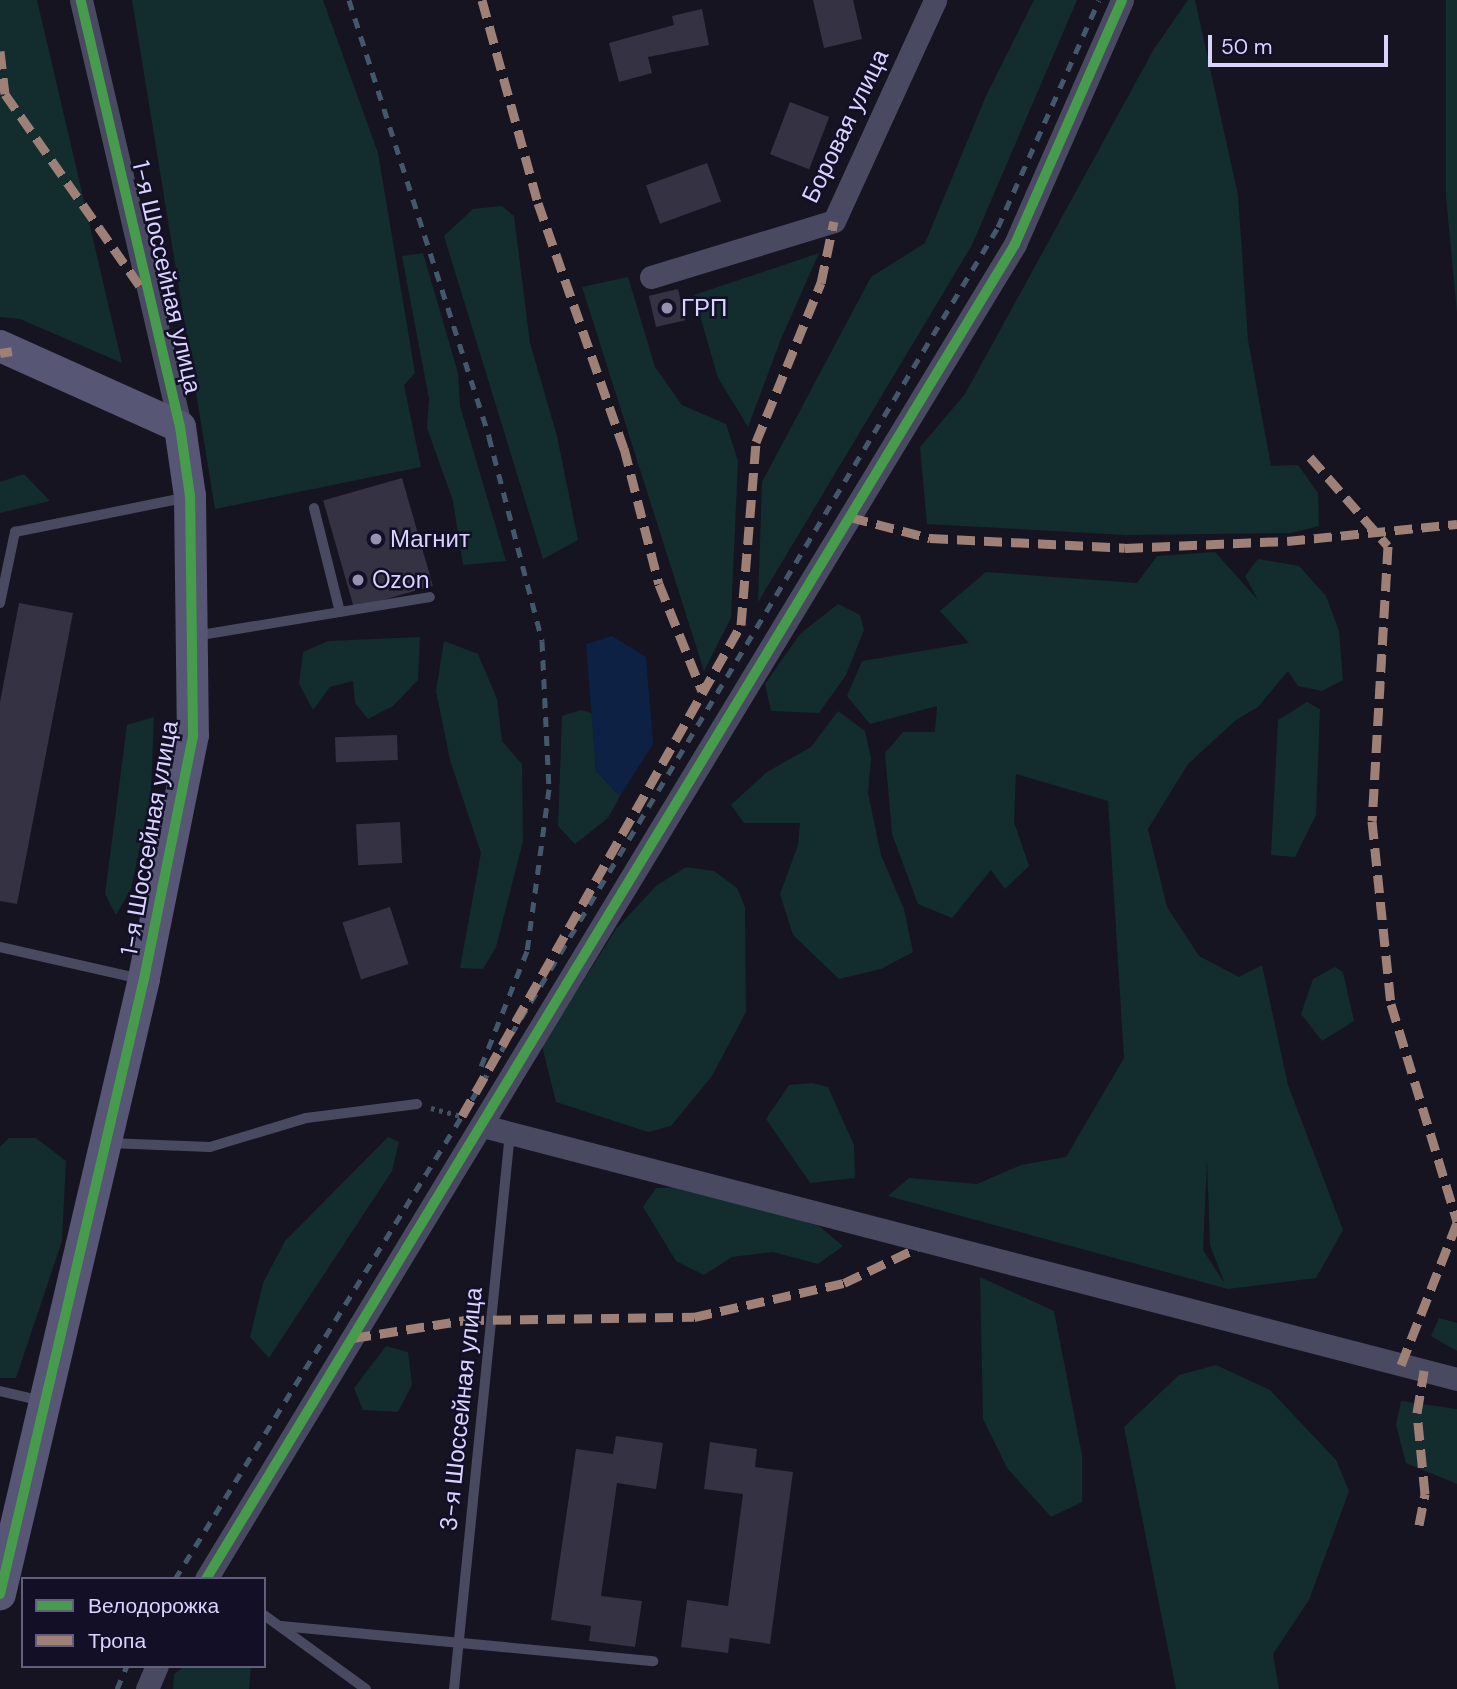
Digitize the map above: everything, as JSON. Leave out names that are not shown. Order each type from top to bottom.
[{"type":"street","name":"1-я Шоссейная улица","points":[[0,1594],[144,979],[193,735],[190,496],[180,427],[81,0]]},
{"type":"street","name":"Боровая улица","points":[[650,277],[834,221],[935,0]]},
{"type":"street","points":[[209,1577],[1015,244],[1122,0]]},
{"type":"street","points":[[0,346],[180,427]]},
{"type":"street","points":[[483,1126],[1457,1379]]},
{"type":"street","points":[[148,1689],[156,1668]]},
{"type":"lane","points":[[0,603],[15,532],[190,496]]},
{"type":"lane","points":[[314,508],[340,612]]},
{"type":"lane","points":[[192,637],[430,597]]},
{"type":"lane","points":[[0,947],[144,979]]},
{"type":"lane","points":[[106,1143],[210,1147],[306,1118],[417,1104]]},
{"type":"lane","name":"3-я Шоссейная улица","points":[[454,1689],[510,1133]]},
{"type":"lane","points":[[0,1391],[45,1402]]},
{"type":"lane","points":[[266,1616],[366,1689]]},
{"type":"lane","points":[[281,1626],[653,1661]]},
{"type":"path","points":[[417,1104],[483,1126]]},
{"type":"green space","points":[[0,0],[37,0],[122,363],[20,319],[0,317]]},
{"type":"green space","points":[[132,0],[323,0],[378,153],[415,373],[404,385],[421,467],[215,509]]},
{"type":"green space","points":[[1034,0],[1077,0],[972,245],[758,602],[762,482],[871,277],[925,243],[986,96]]},
{"type":"green space","points":[[1188,0],[1195,0],[1238,195],[1248,340],[1271,466],[1298,465],[1318,493],[1319,526],[1291,533],[1126,535],[927,524],[920,447],[965,394],[1154,49]]},
{"type":"green space","points":[[1446,0],[1457,0],[1457,313],[1446,197]]},
{"type":"green space","points":[[502,206],[514,216],[530,343],[557,436],[578,540],[543,559],[444,236],[473,209]]},
{"type":"green space","points":[[423,253],[458,373],[460,406],[506,561],[463,565],[453,501],[427,428],[429,399],[402,256]]},
{"type":"green space","points":[[819,253],[781,339],[748,427],[718,378],[694,295]]},
{"type":"green space","points":[[628,277],[655,367],[682,405],[726,424],[738,461],[731,618],[704,671],[582,287]]},
{"type":"green space","points":[[24,474],[50,501],[0,513],[0,482]]},
{"type":"green space","points":[[1215,552],[1258,600],[1245,576],[1258,559],[1299,566],[1326,596],[1339,631],[1343,680],[1322,691],[1298,686],[1288,671],[1258,707],[1236,720],[1188,764],[1148,829],[1167,907],[1199,956],[1239,977],[1262,965],[1288,1085],[1343,1230],[1316,1278],[1228,1289],[888,1196],[909,1178],[977,1184],[1021,1165],[1066,1157],[1124,1058],[1108,801],[1016,774],[1014,822],[1029,866],[1005,889],[991,870],[952,918],[918,904],[892,834],[885,753],[903,732],[935,732],[937,706],[870,724],[847,696],[862,661],[969,643],[940,611],[986,572],[1137,583],[1157,556]],"holes":[[[1207,1161],[1210,1245],[1225,1284],[1203,1250]]]},
{"type":"green space","points":[[838,604],[860,615],[864,630],[846,675],[819,713],[771,711],[765,684],[800,634]]},
{"type":"green space","points":[[420,637],[418,680],[393,706],[368,719],[355,703],[353,681],[330,687],[313,710],[299,684],[303,652],[328,641]]},
{"type":"green space","points":[[444,641],[478,654],[497,699],[502,741],[522,764],[523,841],[496,947],[483,969],[460,968],[481,853],[450,760],[436,691]]},
{"type":"green space","points":[[1307,702],[1320,709],[1316,815],[1295,857],[1271,855],[1278,720]]},
{"type":"green space","points":[[581,710],[592,713],[596,771],[620,796],[608,818],[575,844],[558,826],[562,716]]},
{"type":"green space","points":[[838,711],[865,731],[871,758],[868,793],[881,855],[904,909],[913,952],[881,969],[839,979],[793,935],[780,894],[798,845],[800,823],[744,823],[731,805],[767,772],[811,747]]},
{"type":"green space","points":[[154,717],[151,794],[131,889],[116,915],[105,894],[127,725]]},
{"type":"green space","points":[[686,867],[714,871],[737,888],[745,907],[746,1012],[712,1076],[671,1126],[648,1132],[556,1102],[542,1046],[616,929],[656,886]]},
{"type":"green space","points":[[1335,967],[1343,972],[1354,1021],[1322,1041],[1301,1014],[1313,979]]},
{"type":"green space","points":[[812,1083],[828,1087],[854,1145],[855,1178],[810,1183],[766,1119],[789,1085]]},
{"type":"green space","points":[[388,1137],[399,1142],[392,1171],[269,1358],[250,1337],[263,1283],[285,1241]]},
{"type":"green space","points":[[9,1138],[36,1138],[66,1161],[62,1241],[16,1378],[0,1378],[0,1147]]},
{"type":"green space","points":[[686,1187],[819,1226],[843,1246],[818,1264],[773,1252],[732,1257],[704,1275],[676,1261],[643,1207],[656,1188]]},
{"type":"green space","points":[[980,1277],[1054,1311],[1082,1455],[1082,1502],[1051,1517],[1007,1468],[983,1419]]},
{"type":"green space","points":[[1439,1318],[1457,1323],[1457,1351],[1431,1336]]},
{"type":"green space","points":[[386,1346],[408,1352],[412,1385],[398,1412],[363,1410],[354,1388]]},
{"type":"green space","points":[[1216,1365],[1270,1390],[1336,1460],[1349,1491],[1309,1600],[1273,1654],[1279,1689],[1176,1689],[1124,1427],[1179,1375]]},
{"type":"green space","points":[[1401,1401],[1457,1409],[1457,1484],[1406,1463],[1396,1425]]},
{"type":"green space","points":[[182,1668],[251,1668],[249,1689],[173,1689],[174,1674]]},
{"type":"water","points":[[612,636],[646,657],[653,744],[620,796],[596,771],[586,644]]},
{"type":"building","points":[[813,0],[853,0],[862,39],[824,48]]},
{"type":"building","points":[[702,9],[709,45],[648,57],[652,73],[619,82],[609,43],[674,25],[672,16]]},
{"type":"building","points":[[790,102],[829,117],[809,169],[770,154]]},
{"type":"building","points":[[707,163],[721,202],[660,224],[646,185]]},
{"type":"building","name":"ГРП","points":[[678,289],[685,320],[656,327],[649,296]]},
{"type":"building","name":"Магнит","points":[[402,478],[433,586],[354,608],[323,501]]},
{"type":"building","points":[[19,603],[73,613],[17,904],[0,901],[0,702]]},
{"type":"building","points":[[397,735],[398,760],[336,762],[335,737]]},
{"type":"building","points":[[400,822],[402,863],[358,865],[356,824]]},
{"type":"building","points":[[390,907],[409,964],[361,980],[342,922]]},
{"type":"building","points":[[616,1436],[663,1443],[656,1489],[617,1483],[601,1596],[642,1601],[635,1647],[589,1641],[591,1626],[551,1620],[576,1449],[613,1454]]},
{"type":"building","points":[[710,1442],[757,1449],[755,1467],[793,1472],[770,1644],[730,1638],[728,1653],[681,1647],[687,1600],[728,1606],[743,1494],[704,1489]]},
{"type":"railway","points":[[349,0],[489,437],[542,641],[549,789],[527,951],[478,1074]]},
{"type":"railway","points":[[176,1577],[462,1116],[998,227],[1099,0]]},
{"type":"railway","points":[[117,1689],[126,1668]]},
{"type":"marked path","points":[[482,0],[538,203],[624,448],[659,584],[702,691]]},
{"type":"marked path","points":[[0,51],[5,94],[145,293]]},
{"type":"marked path","points":[[462,1116],[741,625],[756,442],[821,283],[834,221]]},
{"type":"marked path","points":[[0,353],[12,351]]},
{"type":"marked path","points":[[1310,457],[1388,546],[1372,821],[1391,1004],[1457,1221]]},
{"type":"marked path","points":[[850,517],[930,538],[1125,548],[1287,541],[1457,524]]},
{"type":"marked path","points":[[1401,1365],[1457,1223]]},
{"type":"marked path","points":[[353,1338],[466,1320],[694,1317],[844,1283],[917,1248]]},
{"type":"marked path","points":[[1419,1525],[1425,1494],[1417,1413],[1424,1371]]},
{"type":"cycle path","points":[[0,1594],[144,979],[193,735],[190,496],[180,427],[81,0]]},
{"type":"cycle path","points":[[207,1577],[1015,244],[1122,0]]},
{"type":"place","name":"ГРП","points":[[667,308]]},
{"type":"place","name":"Магнит","points":[[376,539]]},
{"type":"place","name":"Ozon","points":[[358,580]]}]
